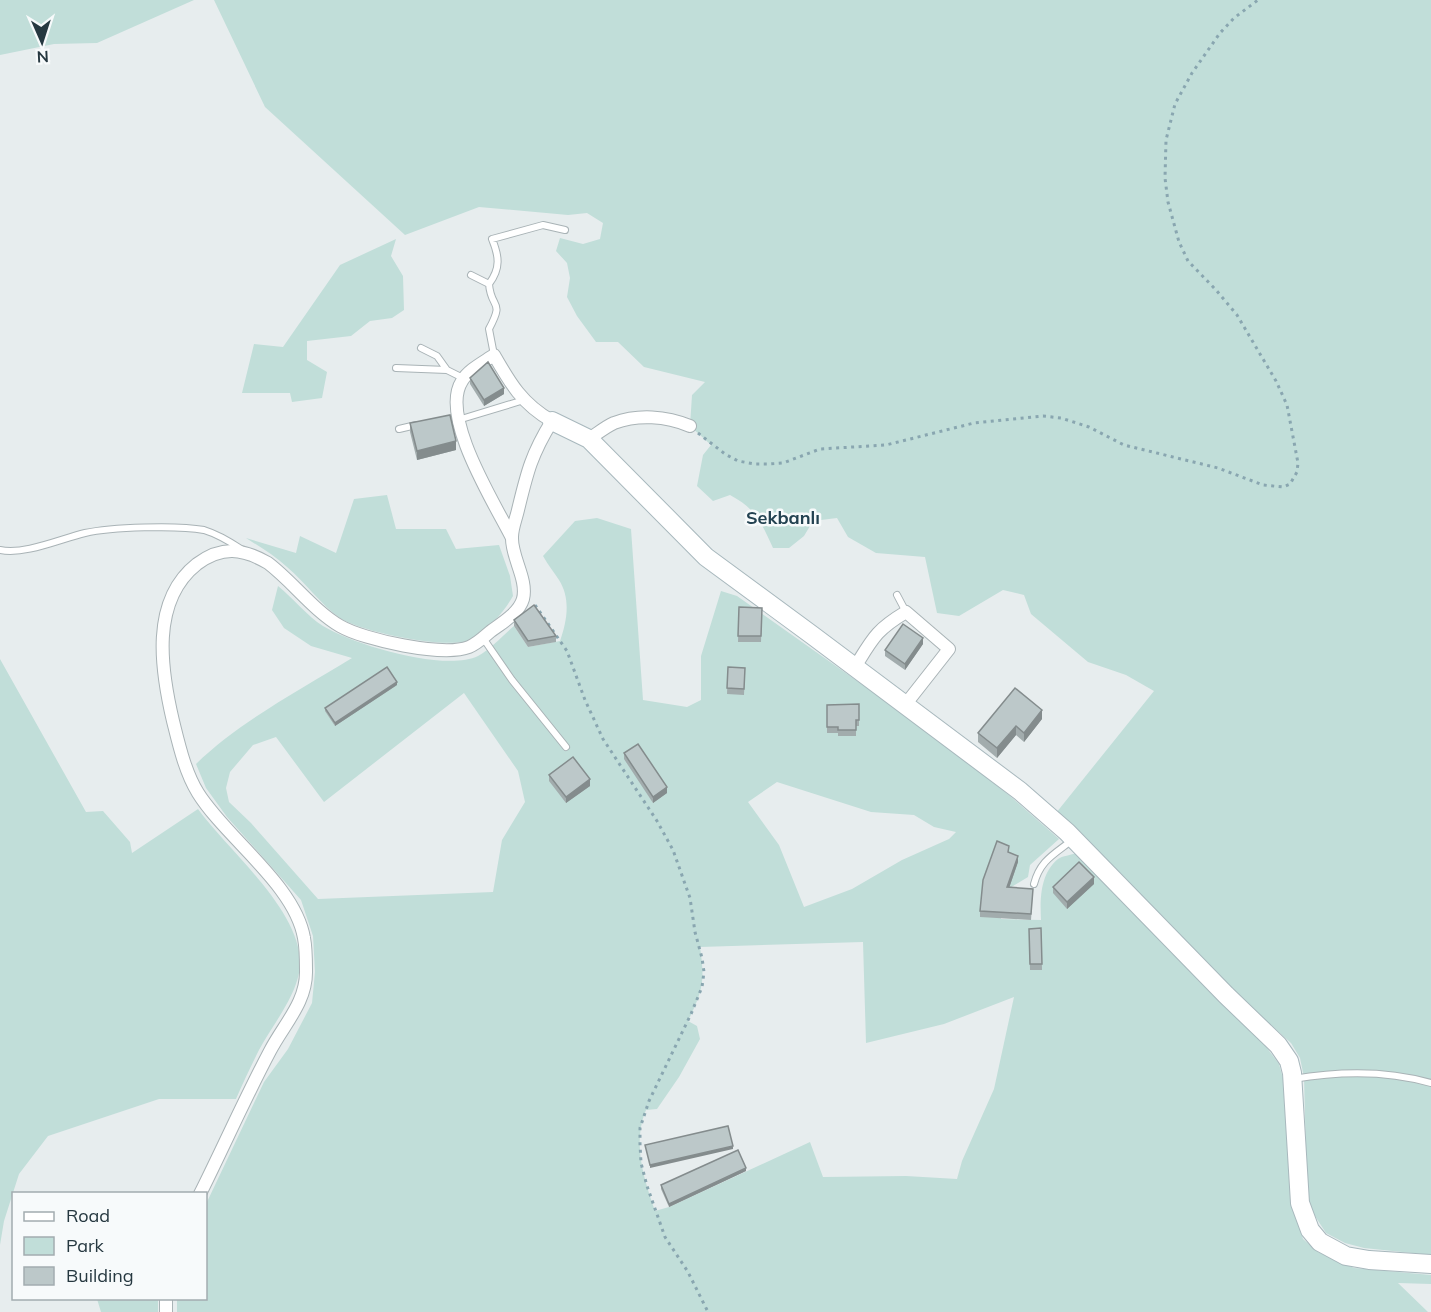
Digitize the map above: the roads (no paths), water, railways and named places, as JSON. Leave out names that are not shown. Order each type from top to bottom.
[{"type":"street","points":[[201,1192],[271,1049],[299,1003],[306,973],[304,936],[287,901],[272,879],[197,792],[184,761],[176,735],[163,668],[162,648],[166,619],[174,593],[182,579],[195,566],[218,552],[231,550],[246,553],[268,563],[322,613],[348,630],[432,650],[470,647],[483,638],[515,612],[520,606],[524,592],[512,538],[476,469],[455,419],[458,392],[463,378],[494,355],[513,389],[524,400],[540,415],[589,439],[706,557],[1020,791],[1074,839],[1278,1045],[1289,1061],[1293,1080],[1300,1203],[1310,1230],[1320,1242],[1347,1256],[1369,1260],[1431,1264]]},
{"type":"street","points":[[589,439],[614,423],[631,419],[664,418],[690,426]]},
{"type":"street","points":[[512,538],[528,468],[537,445],[552,421]]},
{"type":"street","points":[[855,667],[874,636],[884,626],[906,612],[949,649],[905,705]]},
{"type":"lane","points":[[494,355],[489,329],[498,312],[490,293],[489,284],[499,266],[492,239],[543,225],[565,230]]},
{"type":"lane","points":[[471,275],[489,284]]},
{"type":"lane","points":[[421,348],[437,356],[447,370]]},
{"type":"lane","points":[[396,368],[447,370],[463,378]]},
{"type":"lane","points":[[455,419],[524,400]]},
{"type":"lane","points":[[399,429],[428,423]]},
{"type":"lane","points":[[0,550],[15,551],[100,531],[170,528],[205,531],[231,542],[246,553]]},
{"type":"lane","points":[[897,595],[906,612]]},
{"type":"lane","points":[[483,638],[512,680],[566,747]]},
{"type":"lane","points":[[1034,884],[1043,862],[1074,839]]},
{"type":"lane","points":[[1293,1080],[1336,1074],[1373,1073],[1431,1083]]},
{"type":"district","name":"Sekbanlı","points":[[783,517]]}]
